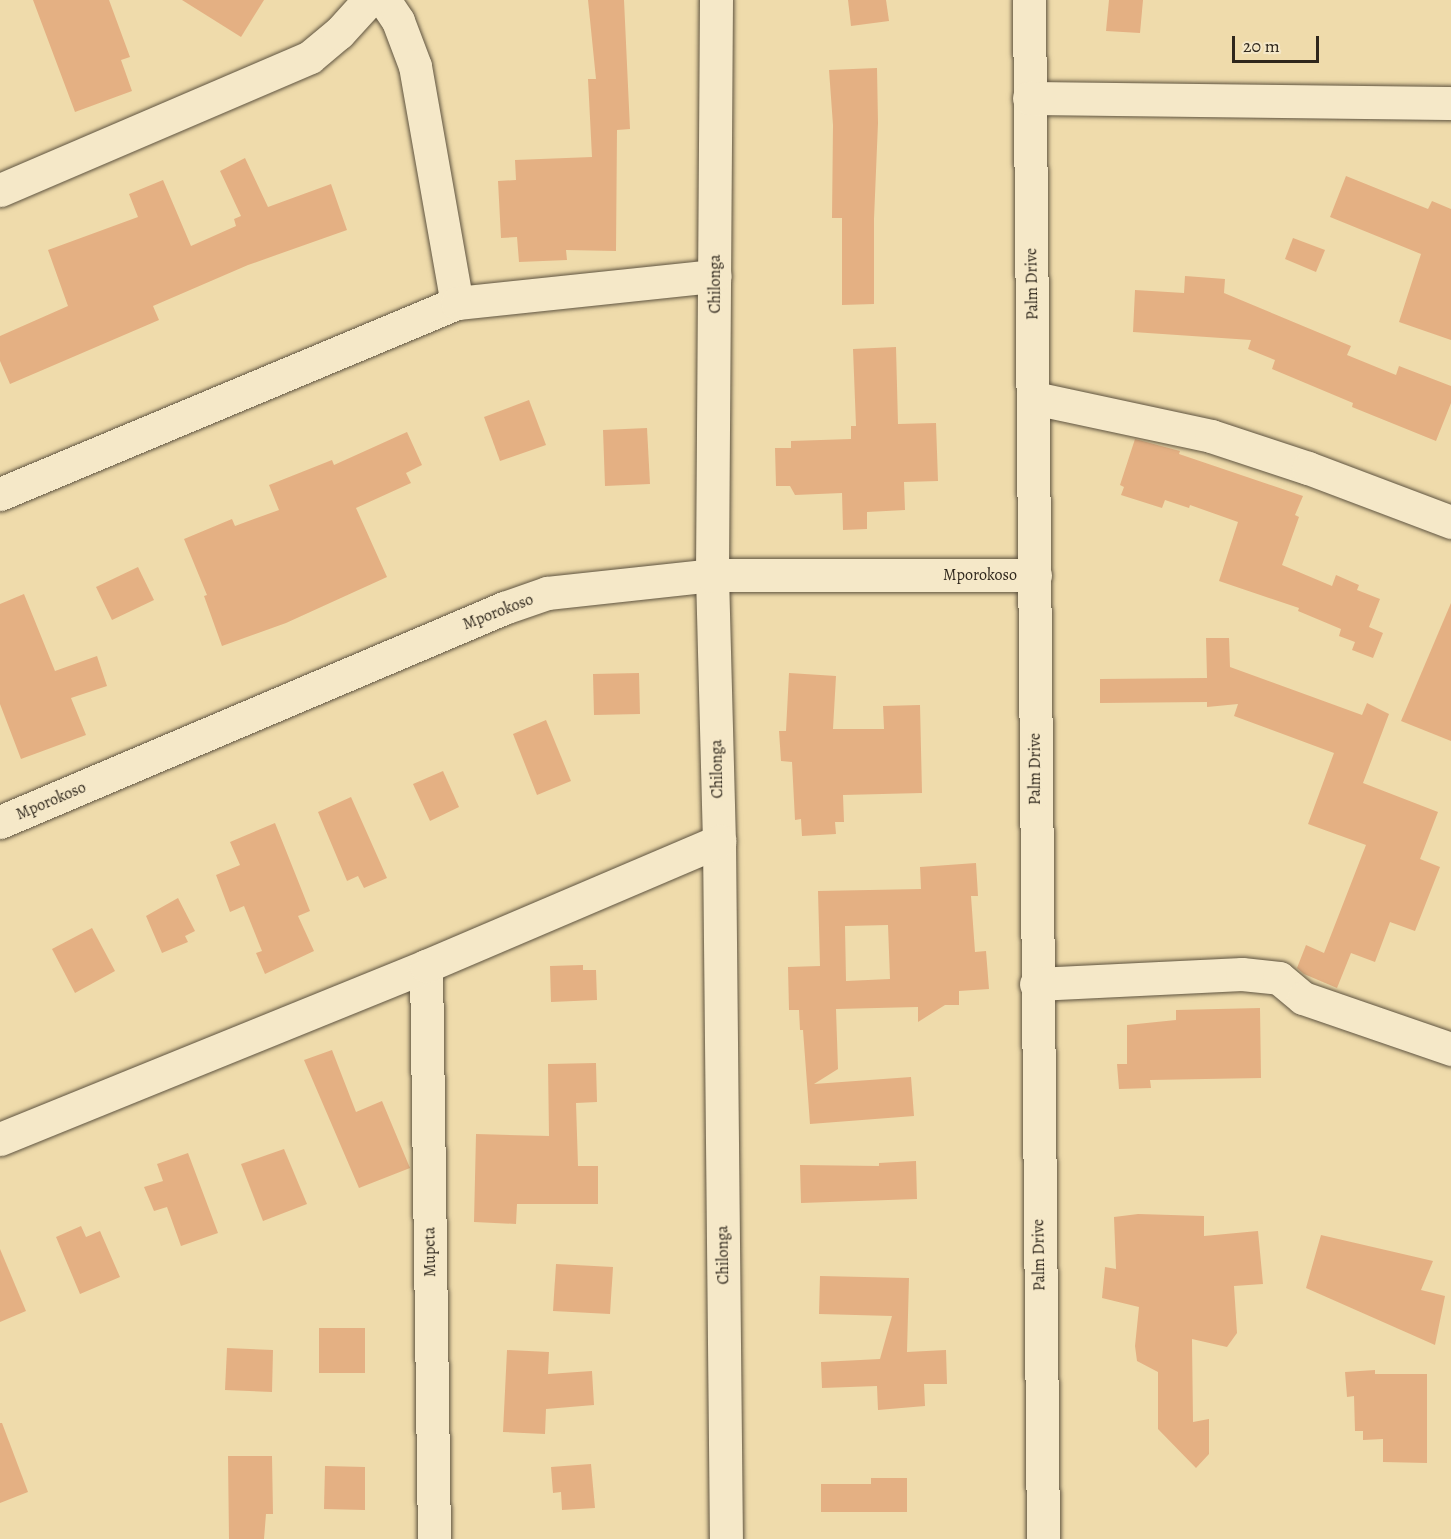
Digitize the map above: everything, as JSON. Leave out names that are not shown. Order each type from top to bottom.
[{"type":"street","points":[[0,190],[310,57],[339,33],[369,0]]},
{"type":"street","points":[[384,0],[398,21],[415,66],[457,303]]},
{"type":"street","name":"Chilonga","points":[[716,0],[712,575],[719,841],[726,1539]]},
{"type":"street","name":"Palm Drive","points":[[1029,0],[1034,398],[1036,984],[1043,1539]]},
{"type":"street","points":[[1029,98],[1451,103]]},
{"type":"street","points":[[0,494],[457,303],[715,276]]},
{"type":"street","points":[[1034,398],[1211,436],[1308,468],[1451,522]]},
{"type":"street","name":"Mporokoso","points":[[0,822],[523,600],[571,589],[712,575],[1035,575]]},
{"type":"street","points":[[0,1138],[426,966],[719,841]]},
{"type":"street","name":"Mupeta","points":[[426,966],[434,1539]]},
{"type":"street","points":[[1036,984],[1242,975],[1279,978],[1303,998],[1451,1049]]},
{"type":"building","points":[[33,0],[109,0],[130,57],[121,60],[132,91],[75,112]]},
{"type":"building","points":[[182,0],[264,0],[241,37]]},
{"type":"building","points":[[588,0],[624,0],[630,129],[617,130],[616,251],[566,250],[567,260],[519,262],[517,237],[501,238],[498,181],[516,180],[515,160],[592,157],[588,79],[596,79]]},
{"type":"building","points":[[848,0],[886,0],[889,21],[851,26]]},
{"type":"building","points":[[1109,0],[1143,0],[1140,33],[1106,31]]},
{"type":"building","points":[[877,68],[874,304],[842,305],[842,218],[832,218],[833,125],[829,70]]},
{"type":"building","points":[[245,158],[268,207],[331,184],[347,230],[248,265],[153,306],[159,320],[10,384],[0,361],[0,336],[68,306],[48,250],[138,217],[129,194],[163,180],[191,246],[236,226],[234,219],[241,216],[220,171]]},
{"type":"building","points":[[1346,176],[1428,209],[1432,201],[1451,209],[1451,340],[1399,322],[1421,254],[1330,217]]},
{"type":"building","points":[[1293,238],[1325,250],[1316,272],[1285,259]]},
{"type":"building","points":[[1185,276],[1225,279],[1224,293],[1351,346],[1347,355],[1396,375],[1399,366],[1451,386],[1451,403],[1436,441],[1352,407],[1353,403],[1272,369],[1275,360],[1248,349],[1251,340],[1133,332],[1135,290],[1184,293]]},
{"type":"building","points":[[896,347],[898,424],[936,423],[938,481],[904,482],[905,510],[867,512],[867,529],[843,530],[842,493],[795,495],[790,486],[776,486],[775,448],[791,448],[791,441],[851,439],[851,426],[856,426],[853,349]]},
{"type":"building","points":[[529,400],[546,445],[500,461],[484,417]]},
{"type":"building","points":[[647,428],[650,484],[605,486],[603,430]]},
{"type":"building","points":[[407,432],[422,465],[406,473],[411,483],[356,508],[387,577],[286,623],[222,646],[204,596],[207,595],[184,539],[232,519],[235,526],[279,510],[269,485],[332,460],[334,465]]},
{"type":"building","points":[[1135,439],[1180,451],[1179,454],[1303,496],[1295,515],[1299,517],[1282,565],[1332,586],[1336,575],[1359,585],[1357,590],[1380,599],[1369,627],[1383,633],[1373,658],[1352,650],[1355,642],[1339,636],[1341,629],[1298,611],[1299,608],[1219,581],[1238,522],[1190,505],[1189,508],[1165,500],[1162,508],[1121,495],[1124,487],[1120,485]]},
{"type":"building","points":[[138,567],[154,600],[112,620],[96,587]]},
{"type":"building","points":[[24,594],[55,671],[97,656],[107,686],[71,698],[86,735],[21,759],[0,704],[0,604]]},
{"type":"building","points":[[1451,603],[1451,741],[1401,721]]},
{"type":"building","points":[[1206,638],[1229,638],[1230,667],[1362,715],[1367,703],[1389,714],[1363,783],[1438,812],[1420,859],[1440,867],[1415,931],[1390,922],[1375,962],[1351,953],[1337,988],[1304,974],[1297,968],[1306,945],[1324,953],[1366,845],[1308,824],[1334,753],[1234,716],[1238,704],[1207,707],[1207,702],[1100,703],[1100,679],[1207,678]]},
{"type":"building","points":[[639,673],[640,714],[594,715],[593,674]]},
{"type":"building","points":[[789,673],[836,676],[833,729],[884,729],[883,706],[920,705],[922,793],[843,795],[844,822],[835,822],[836,834],[802,836],[801,819],[795,820],[792,762],[781,761],[779,731],[786,731]]},
{"type":"building","points":[[546,720],[571,781],[537,795],[513,734]]},
{"type":"building","points":[[443,771],[459,807],[430,821],[413,784]]},
{"type":"building","points":[[351,797],[387,878],[364,888],[358,876],[347,881],[318,812]]},
{"type":"building","points":[[275,823],[310,911],[298,916],[314,951],[265,974],[256,953],[262,951],[244,906],[230,912],[216,875],[240,865],[230,842]]},
{"type":"building","points":[[976,863],[978,896],[971,896],[975,952],[986,951],[989,989],[959,991],[959,1005],[945,1005],[918,1022],[918,1007],[836,1009],[838,1069],[814,1084],[911,1077],[914,1116],[810,1124],[803,1030],[800,1030],[799,1010],[789,1010],[788,967],[820,966],[818,891],[921,889],[920,867]],"holes":[[[888,925],[890,979],[846,981],[845,926]]]},
{"type":"building","points":[[178,898],[195,931],[185,936],[188,942],[162,953],[146,916]]},
{"type":"building","points":[[92,928],[115,971],[75,993],[52,949]]},
{"type":"building","points":[[583,965],[583,970],[596,970],[597,1000],[551,1002],[550,966]]},
{"type":"building","points":[[1260,1008],[1261,1078],[1150,1080],[1151,1088],[1119,1089],[1117,1064],[1127,1064],[1127,1025],[1176,1020],[1176,1010]]},
{"type":"building","points":[[332,1050],[356,1112],[382,1101],[410,1168],[359,1188],[304,1060]]},
{"type":"building","points":[[596,1063],[597,1102],[576,1103],[578,1166],[598,1166],[598,1204],[517,1204],[516,1224],[474,1222],[476,1134],[549,1136],[548,1064]]},
{"type":"building","points":[[284,1149],[307,1204],[263,1221],[241,1164]]},
{"type":"building","points":[[188,1153],[218,1233],[181,1246],[167,1207],[154,1211],[144,1187],[163,1181],[157,1164]]},
{"type":"building","points":[[916,1161],[917,1199],[801,1203],[800,1165],[879,1166],[879,1163]]},
{"type":"building","points":[[1138,1214],[1204,1216],[1204,1236],[1258,1231],[1263,1284],[1234,1286],[1237,1333],[1227,1347],[1192,1339],[1193,1422],[1209,1419],[1209,1454],[1196,1468],[1158,1429],[1158,1372],[1137,1361],[1135,1346],[1139,1307],[1102,1298],[1105,1267],[1116,1269],[1114,1217]]},
{"type":"building","points":[[81,1226],[86,1237],[100,1231],[120,1277],[80,1294],[56,1237]]},
{"type":"building","points":[[1321,1235],[1433,1261],[1421,1290],[1445,1296],[1435,1345],[1306,1288]]},
{"type":"building","points":[[0,1249],[26,1311],[0,1322]]},
{"type":"building","points":[[556,1264],[613,1267],[610,1314],[553,1311]]},
{"type":"building","points":[[820,1276],[909,1278],[907,1352],[946,1350],[947,1384],[924,1384],[925,1406],[878,1410],[877,1386],[822,1388],[821,1362],[880,1359],[892,1316],[819,1314]]},
{"type":"building","points":[[319,1328],[365,1328],[365,1373],[319,1373]]},
{"type":"building","points":[[227,1348],[273,1350],[272,1392],[225,1390]]},
{"type":"building","points":[[507,1350],[549,1352],[548,1374],[592,1371],[594,1405],[546,1409],[545,1434],[503,1432]]},
{"type":"building","points":[[1375,1370],[1375,1374],[1427,1374],[1427,1463],[1383,1462],[1383,1439],[1363,1440],[1363,1431],[1355,1431],[1354,1396],[1347,1397],[1345,1372]]},
{"type":"building","points":[[0,1423],[2,1423],[28,1492],[0,1503]]},
{"type":"building","points":[[228,1456],[272,1456],[273,1514],[266,1514],[264,1539],[229,1539]]},
{"type":"building","points":[[591,1464],[595,1508],[562,1510],[561,1492],[553,1493],[551,1467]]},
{"type":"building","points":[[325,1466],[365,1467],[365,1510],[324,1509]]},
{"type":"building","points":[[871,1478],[907,1478],[907,1512],[821,1512],[821,1484],[871,1484]]}]
